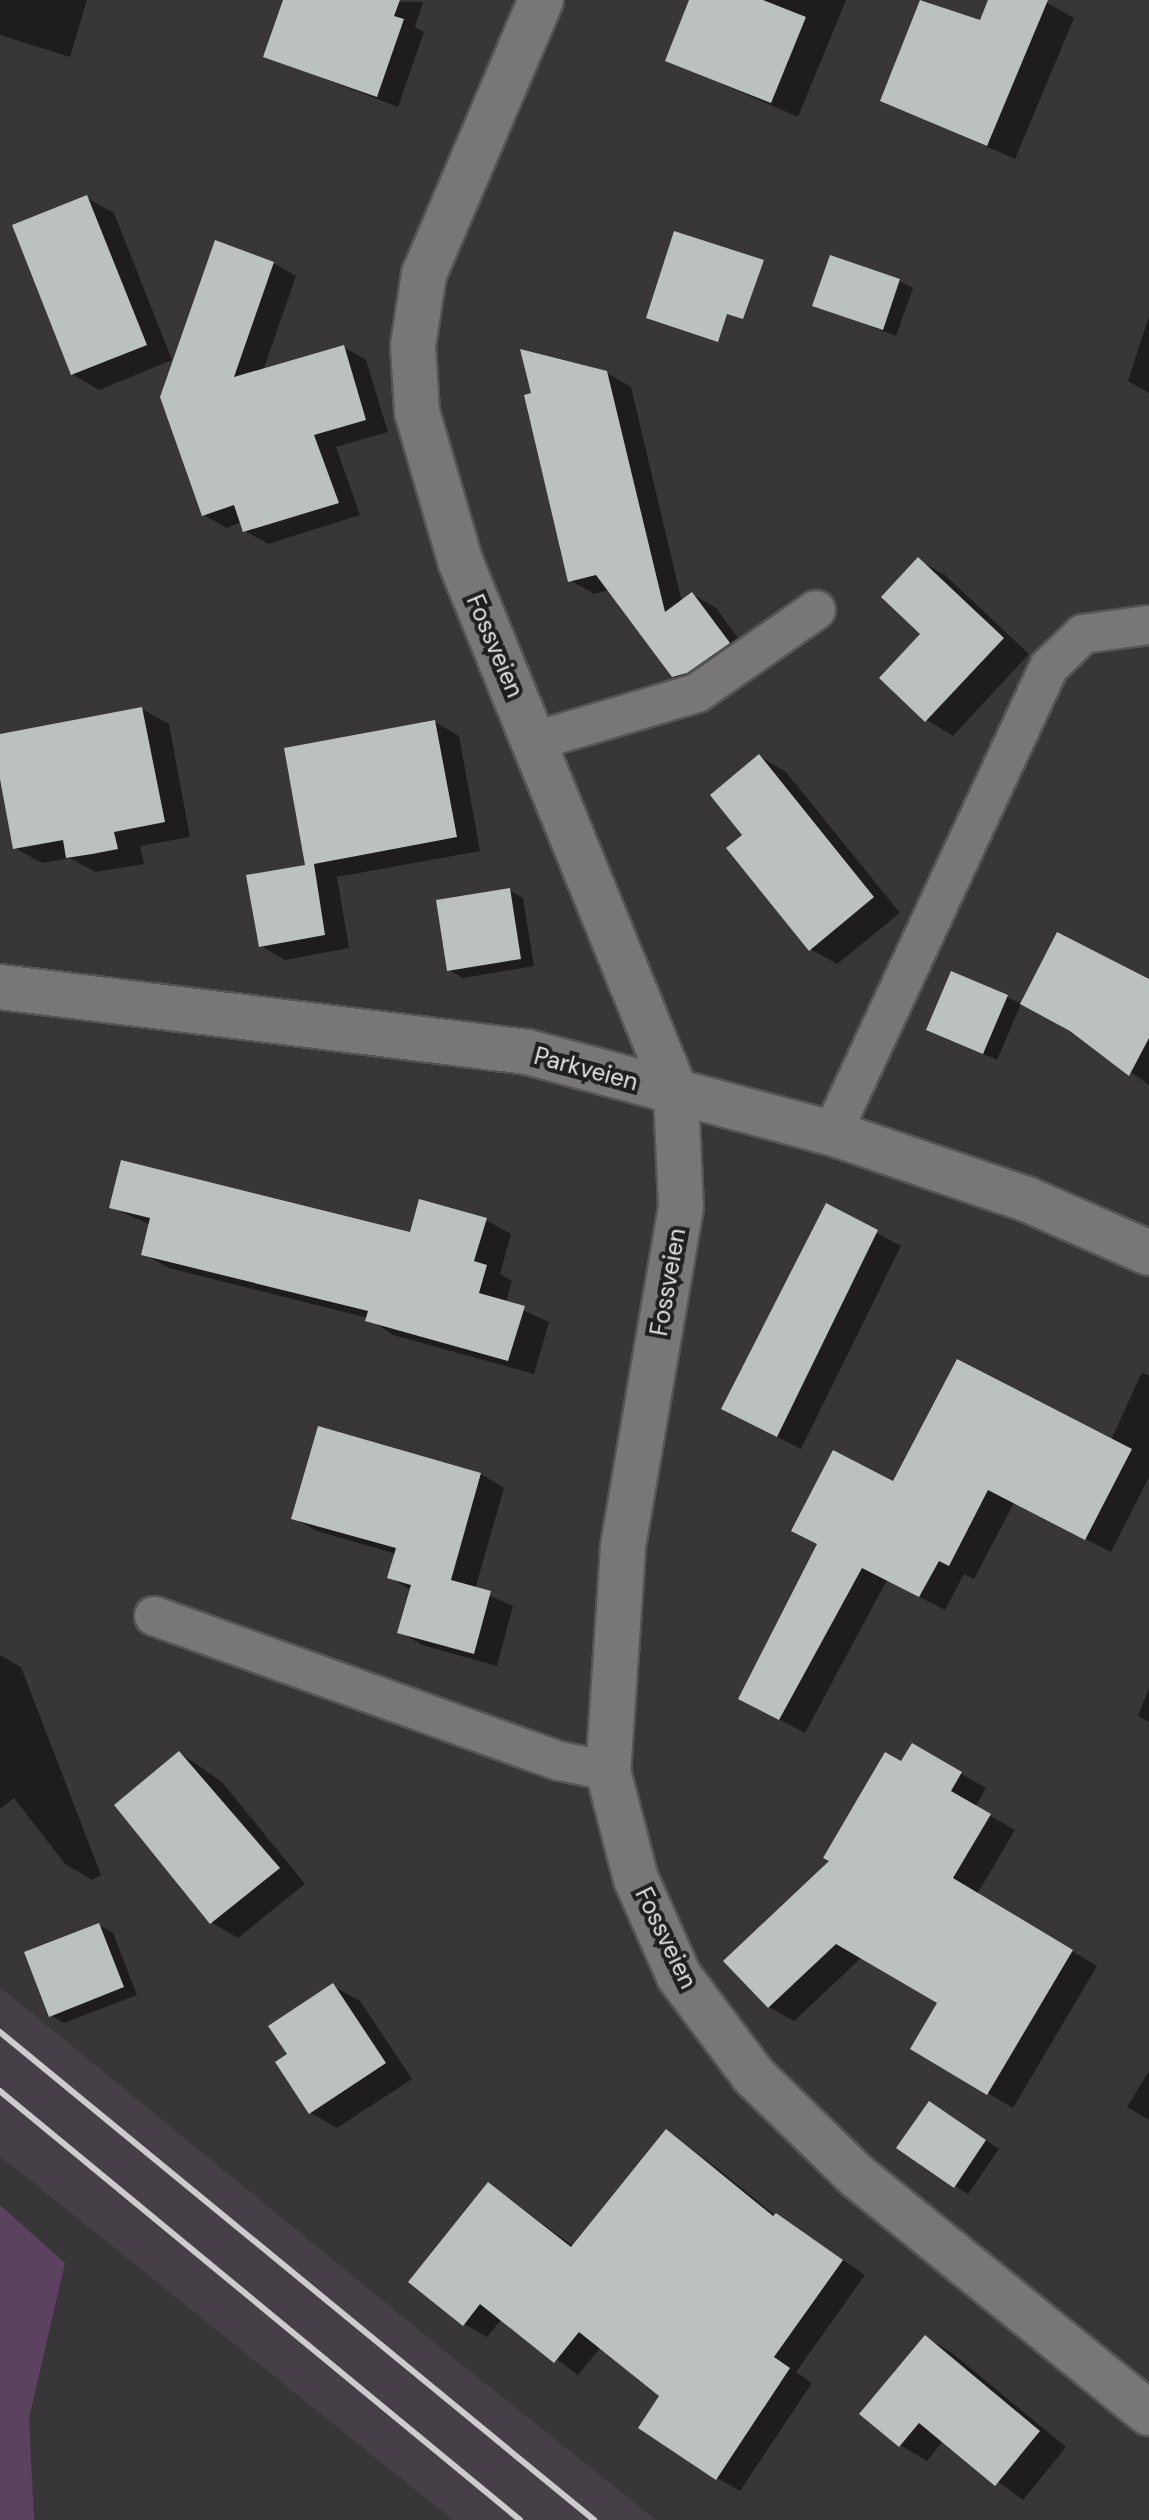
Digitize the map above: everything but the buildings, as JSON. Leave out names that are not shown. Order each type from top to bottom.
[{"type":"street","name":"Fossveien","points":[[541,0],[424,274],[413,346],[417,412],[461,563],[676,1093],[681,1207],[623,1548],[608,1771],[636,1879],[679,1976],[753,2075],[857,2176],[1149,2413]]},
{"type":"street","name":"Parkveien","points":[[0,987],[527,1052],[832,1133],[1026,1199],[1149,1253]]},
{"type":"lane","points":[[535,741],[697,693],[816,610]]},
{"type":"lane","points":[[832,1133],[1049,667],[1083,634],[1149,625]]},
{"type":"lane","points":[[154,1616],[560,1761],[608,1771]]},
{"type":"shaded area","points":[[0,1987],[656,2520],[453,2520],[0,2156]]},
{"type":"shaded area","points":[[0,2205],[65,2263],[29,2418],[34,2520],[0,2520]]},
{"type":"railway","points":[[0,2032],[594,2520]]},
{"type":"railway","points":[[0,2091],[520,2520]]}]
